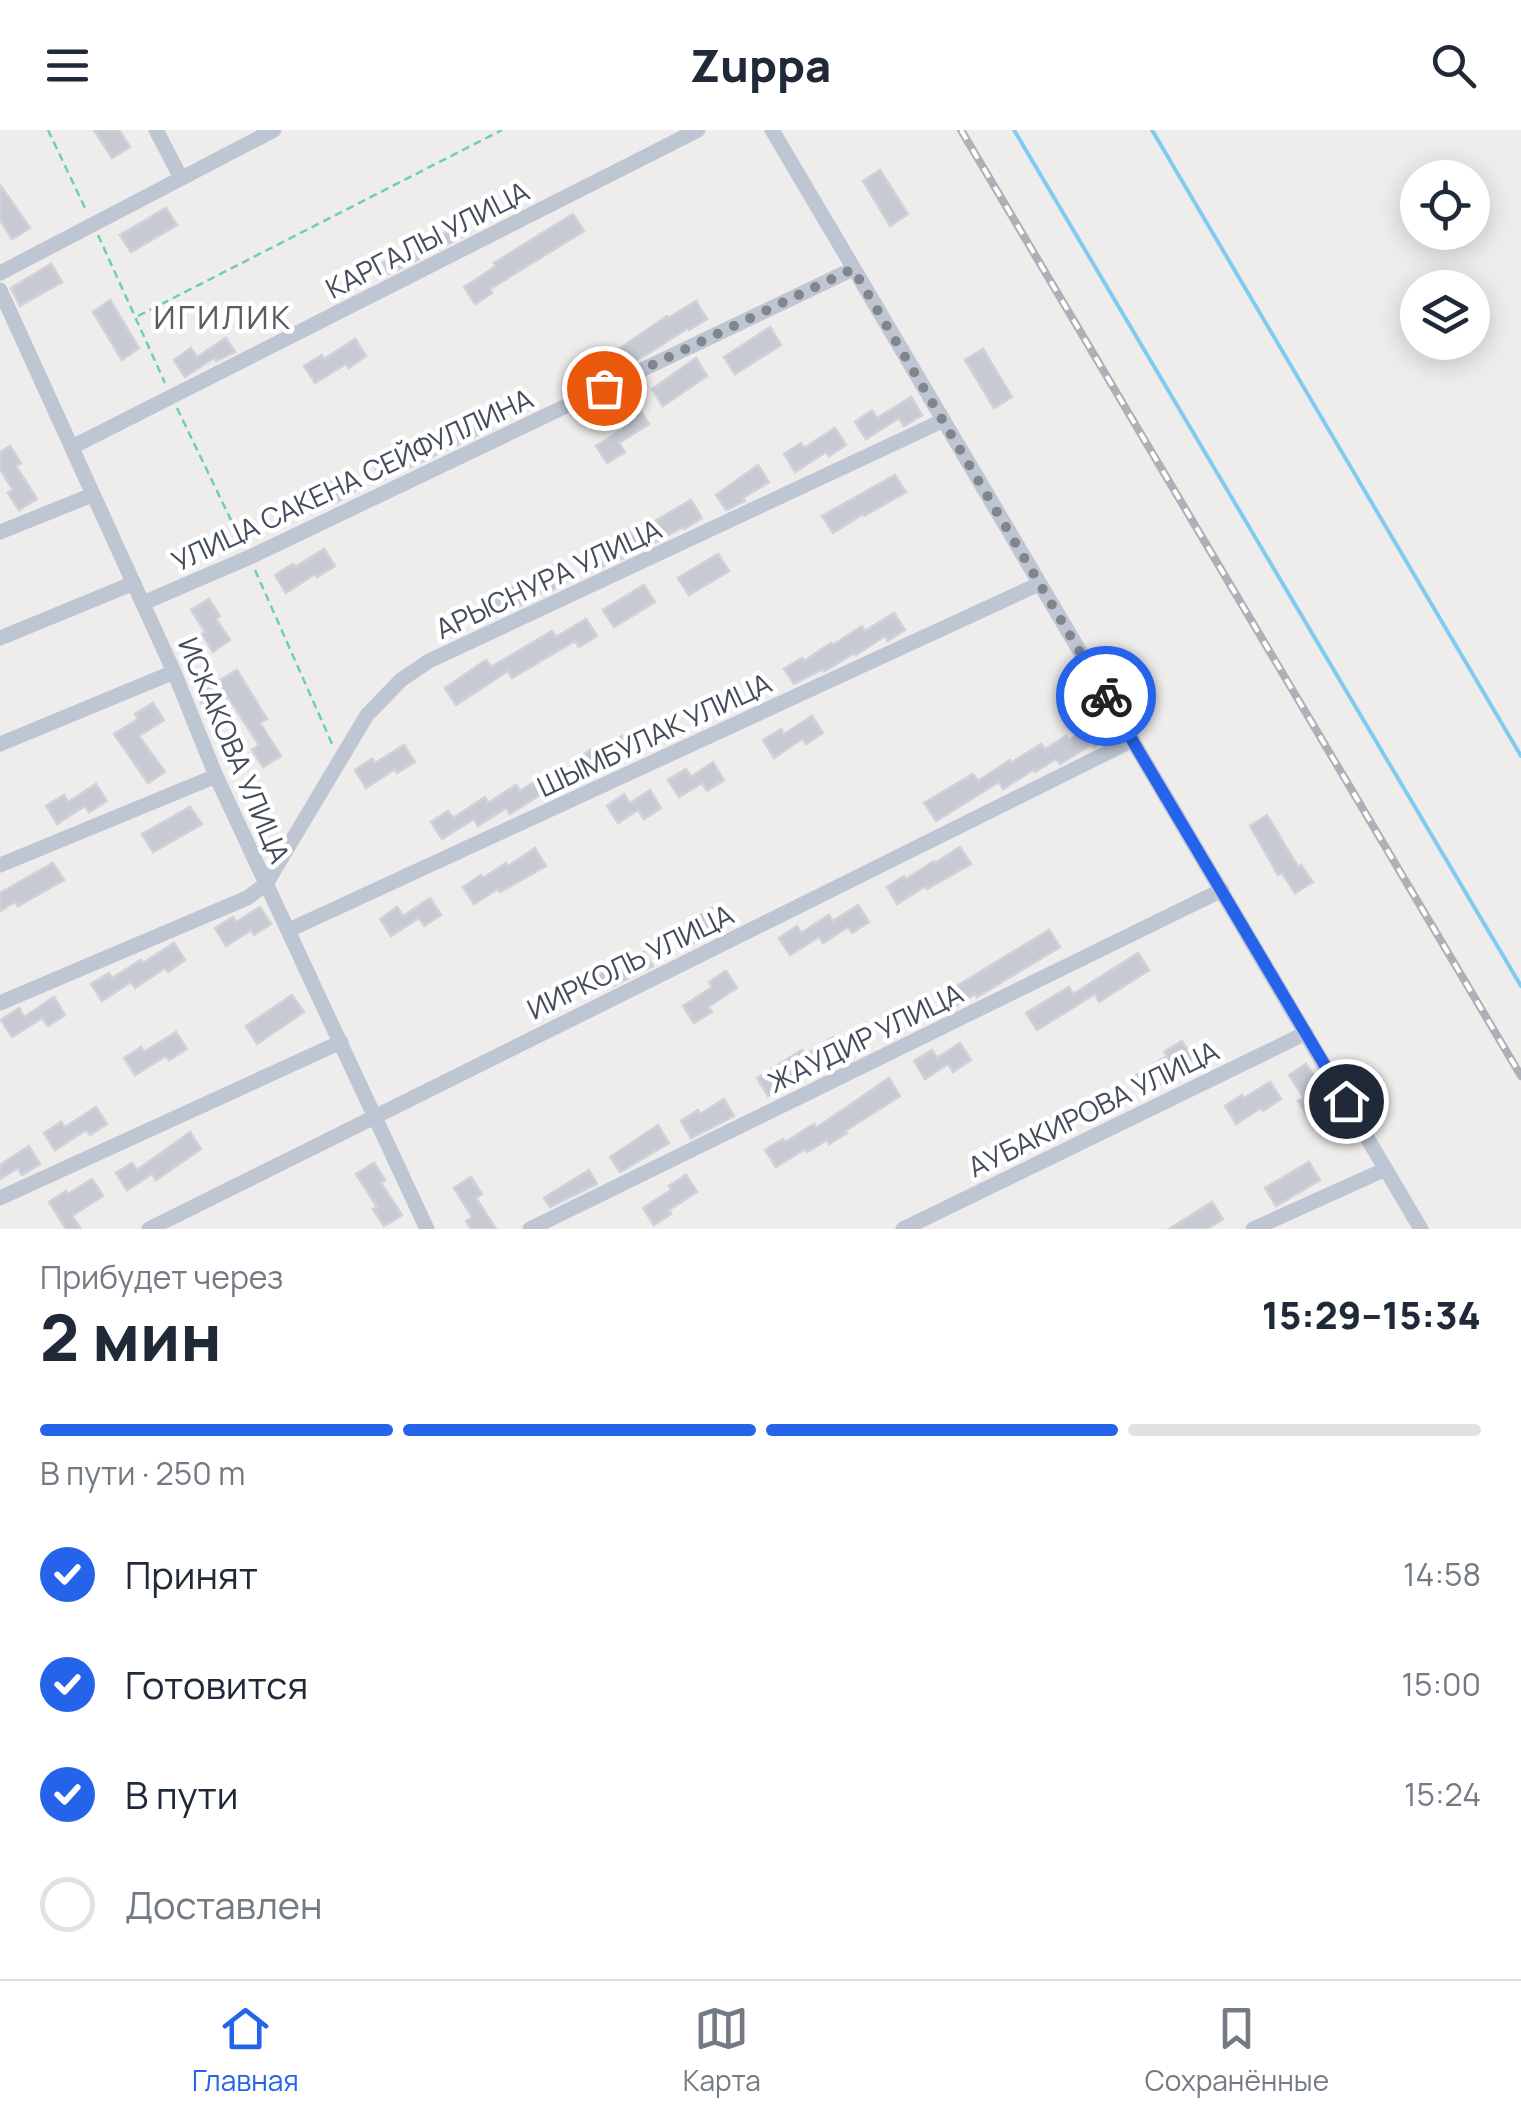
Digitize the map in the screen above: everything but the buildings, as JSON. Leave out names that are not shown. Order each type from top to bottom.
[{"type":"street","points":[[156,130],[180,178]]},
{"type":"street","name":"КАРГАЛЫ УЛИЦА","points":[[72,448],[698,130]]},
{"type":"street","points":[[772,130],[1421,1229]]},
{"type":"street","points":[[0,273],[267,132]]},
{"type":"street","name":"УЛИЦА САКЕНА СЕЙФУЛЛИНА","points":[[144,603],[250,557],[853,269]]},
{"type":"street","name":"ИСКАКОВА УЛИЦА","points":[[0,290],[144,603],[216,776],[427,1229]]},
{"type":"street","name":"АРЫСНУРА УЛИЦА","points":[[266,884],[367,715],[401,680],[429,661],[942,421]]},
{"type":"street","points":[[0,532],[92,495]]},
{"type":"street","points":[[0,638],[134,584]]},
{"type":"street","name":"ШЫМБУЛАК УЛИЦА","points":[[290,930],[1039,584]]},
{"type":"street","points":[[0,744],[174,672]]},
{"type":"street","name":"ИИРКОЛЬ УЛИЦА","points":[[150,1229],[1133,740]]},
{"type":"street","points":[[0,865],[216,776]]},
{"type":"street","points":[[0,1002],[248,898],[266,884]]},
{"type":"street","name":"ЖАУДИР УЛИЦА","points":[[530,1229],[1222,890]]},
{"type":"street","name":"АУБАКИРОВА УЛИЦА","points":[[902,1229],[1306,1033]]},
{"type":"street","points":[[0,1198],[341,1042]]},
{"type":"street","points":[[1253,1229],[1386,1169]]},
{"type":"path","points":[[48,130],[250,557],[340,761]]},
{"type":"path","points":[[136,317],[502,130]]},
{"type":"waterway","points":[[1014,130],[1521,986]]},
{"type":"waterway","points":[[1152,130],[1521,756]]},
{"type":"railway","points":[[961,130],[1521,1076]]},
{"type":"way so far","points":[[604,388],[853,269],[1106,696]]},
{"type":"district","name":"ИГИЛИК","points":[[223,317]]},
{"type":"route","points":[[1106,696],[1346,1101]]}]
